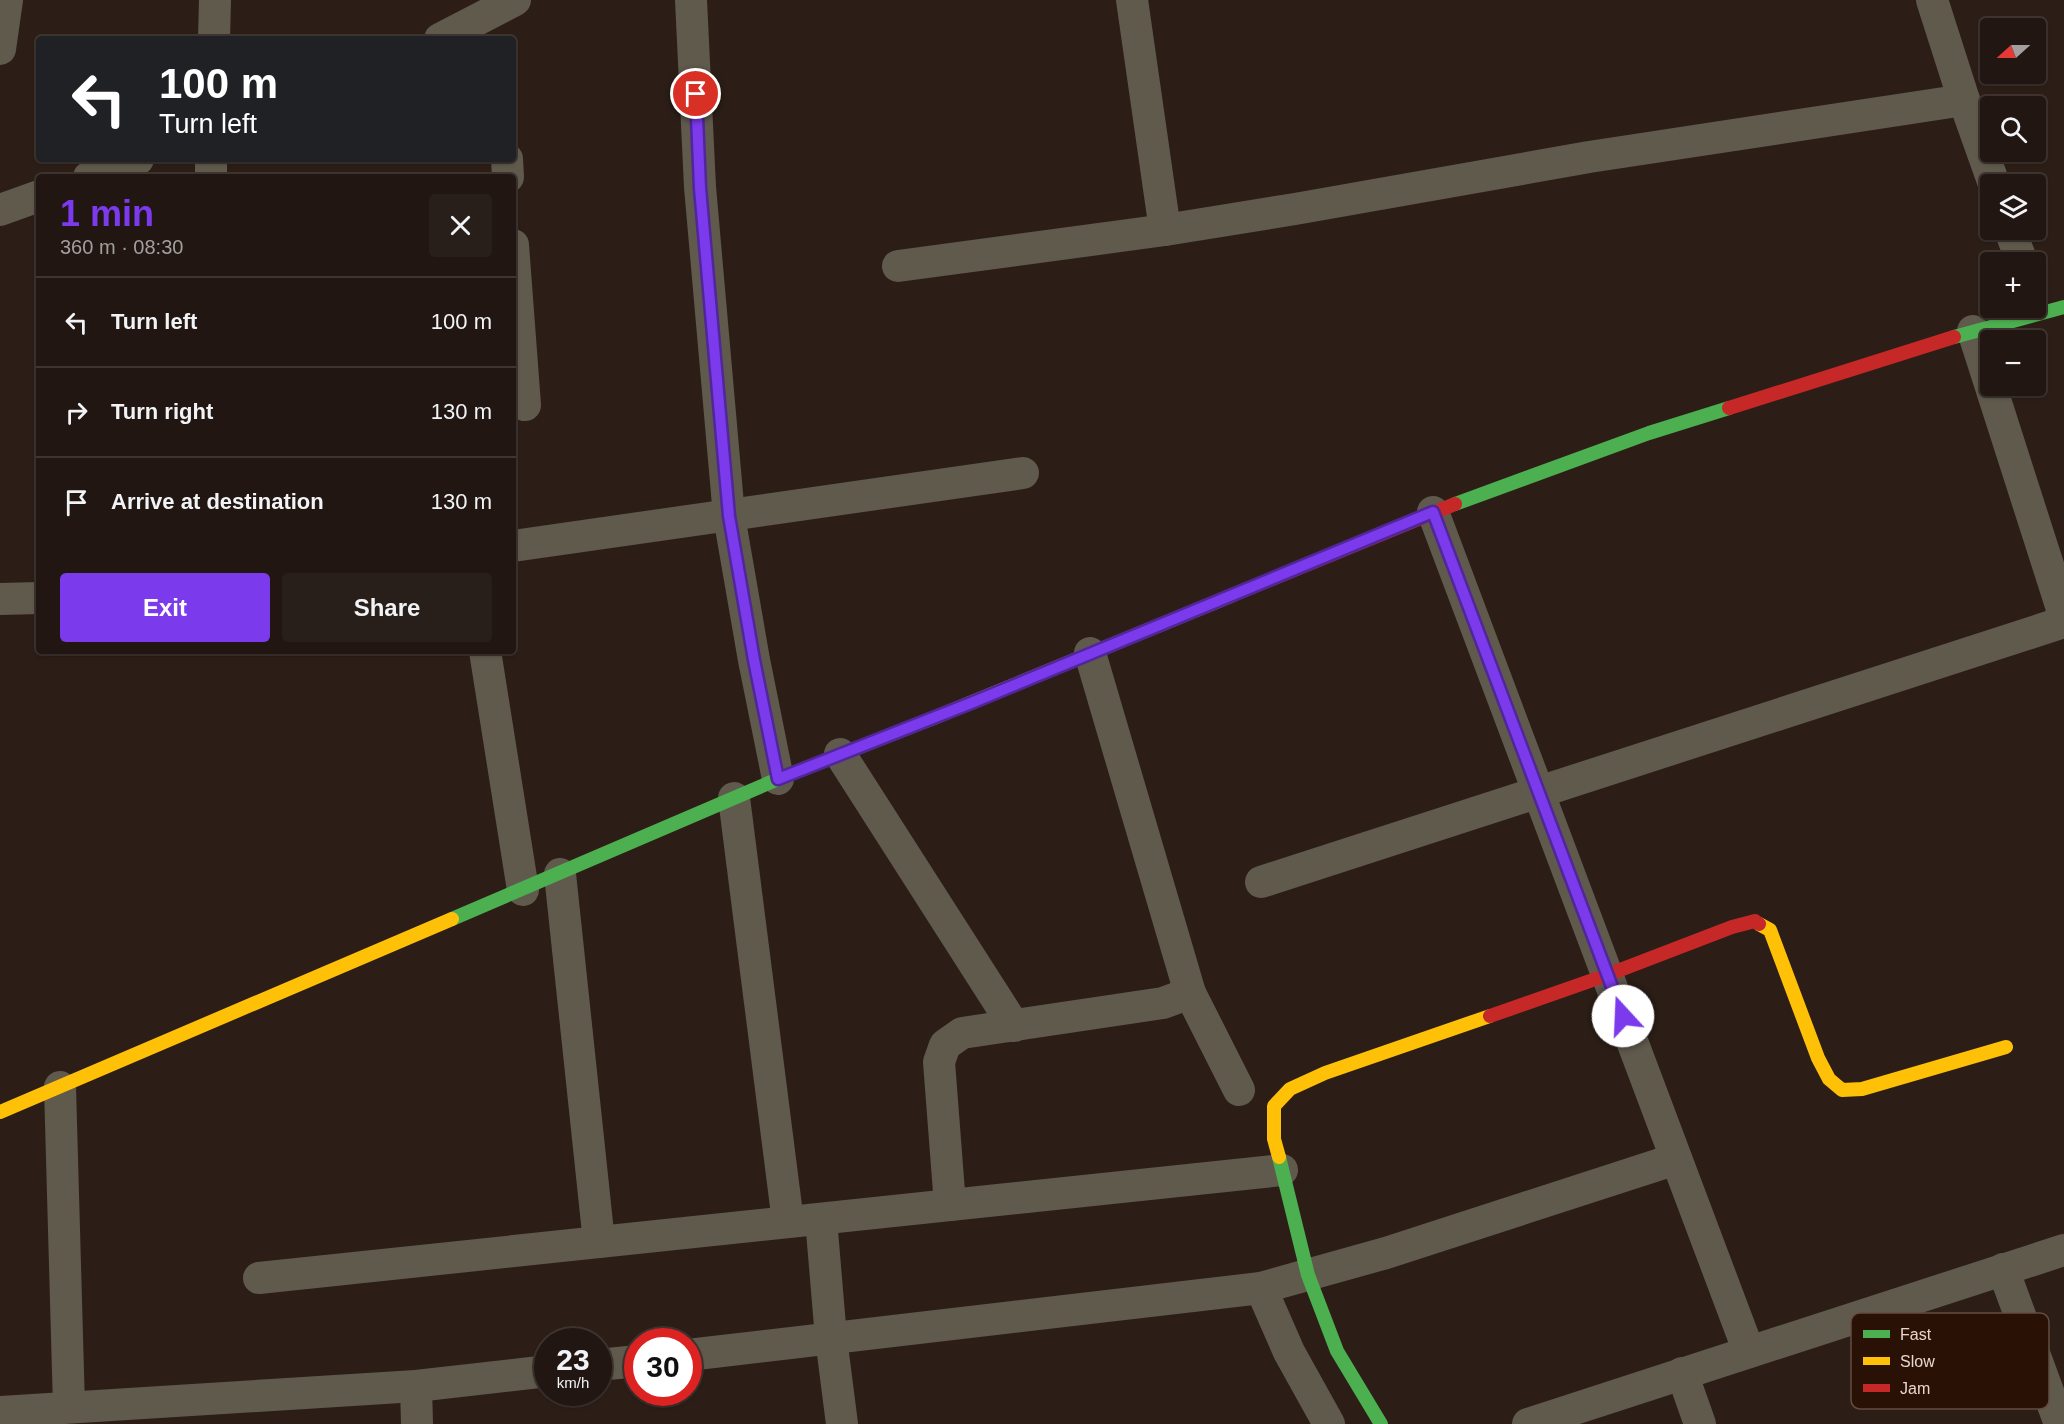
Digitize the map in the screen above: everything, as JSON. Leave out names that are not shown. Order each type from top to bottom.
[{"type":"main road","points":[[0,1113],[778,779],[1433,512],[1649,433],[1973,332],[2047,306]]},
{"type":"main road","points":[[1381,1424],[1337,1351],[1308,1275],[1274,1139],[1274,1106],[1290,1089],[1325,1073],[1607,975],[1732,927],[1755,921],[1770,930],[1818,1058],[1829,1078],[1842,1090],[1862,1089],[2006,1047]]},
{"type":"street","points":[[0,49],[7,0]]},
{"type":"street","points":[[214,36],[215,0]]},
{"type":"street","points":[[452,36],[490,27],[515,0]]},
{"type":"street","points":[[691,0],[700,188],[729,516],[778,779]]},
{"type":"street","points":[[1132,0],[1165,230]]},
{"type":"street","points":[[1932,0],[1990,174]]},
{"type":"street","points":[[898,266],[1165,230],[1589,157],[1964,100]]},
{"type":"street","points":[[97,174],[130,162]]},
{"type":"street","points":[[0,210],[36,197]]},
{"type":"street","points":[[516,285],[525,405]]},
{"type":"street","points":[[1973,332],[2064,615]]},
{"type":"street","points":[[516,546],[1023,473]]},
{"type":"street","points":[[1433,512],[1749,1352]]},
{"type":"street","points":[[0,599],[36,598]]},
{"type":"street","points":[[1262,882],[2064,622]]},
{"type":"street","points":[[1090,653],[1190,993],[1239,1090]]},
{"type":"street","points":[[485,654],[523,890]]},
{"type":"street","points":[[840,754],[1014,1026]]},
{"type":"street","points":[[734,798],[788,1222]]},
{"type":"street","points":[[560,874],[599,1242]]},
{"type":"street","points":[[950,1205],[939,1062],[945,1045],[962,1033],[1163,1003],[1190,993]]},
{"type":"street","points":[[60,1087],[69,1407]]},
{"type":"street","points":[[702,1353],[1261,1288],[1386,1253],[1676,1159]]},
{"type":"street","points":[[259,1278],[1282,1170]]},
{"type":"street","points":[[821,1219],[831,1338],[842,1424]]},
{"type":"street","points":[[1868,1313],[2064,1250]]},
{"type":"street","points":[[2003,1269],[2019,1313]]},
{"type":"street","points":[[1261,1288],[1273,1320],[1329,1424]]},
{"type":"street","points":[[1528,1424],[1851,1319]]},
{"type":"street","points":[[0,1412],[35,1417],[69,1407],[416,1386],[534,1373]]},
{"type":"street","points":[[1682,1373],[1700,1424]]},
{"type":"street","points":[[416,1386],[417,1424]]},
{"type":"street","points":[[2049,1394],[2060,1424]]},
{"type":"traffic: fast","points":[[1954,337],[2064,307]]},
{"type":"traffic: fast","points":[[1455,504],[1649,433],[1729,408]]},
{"type":"traffic: fast","points":[[452,919],[778,779],[931,719]]},
{"type":"traffic: fast","points":[[1279,1157],[1308,1275],[1337,1351],[1381,1424]]},
{"type":"traffic: slow","points":[[931,719],[1233,595]]},
{"type":"traffic: slow","points":[[0,1112],[452,919]]},
{"type":"traffic: slow","points":[[1759,924],[1770,930],[1818,1058],[1829,1079],[1842,1090],[1862,1089],[2006,1047]]},
{"type":"traffic: slow","points":[[1279,1157],[1274,1139],[1274,1106],[1290,1089],[1325,1073],[1490,1016]]},
{"type":"traffic: jam","points":[[1729,408],[1954,337]]},
{"type":"traffic: jam","points":[[1233,595],[1455,504]]},
{"type":"traffic: jam","points":[[1490,1016],[1607,975],[1732,927],[1755,921],[1759,924]]},
{"type":"route","points":[[696,94],[700,188],[729,516],[778,779],[971,703],[1433,512],[1623,1016]]}]
